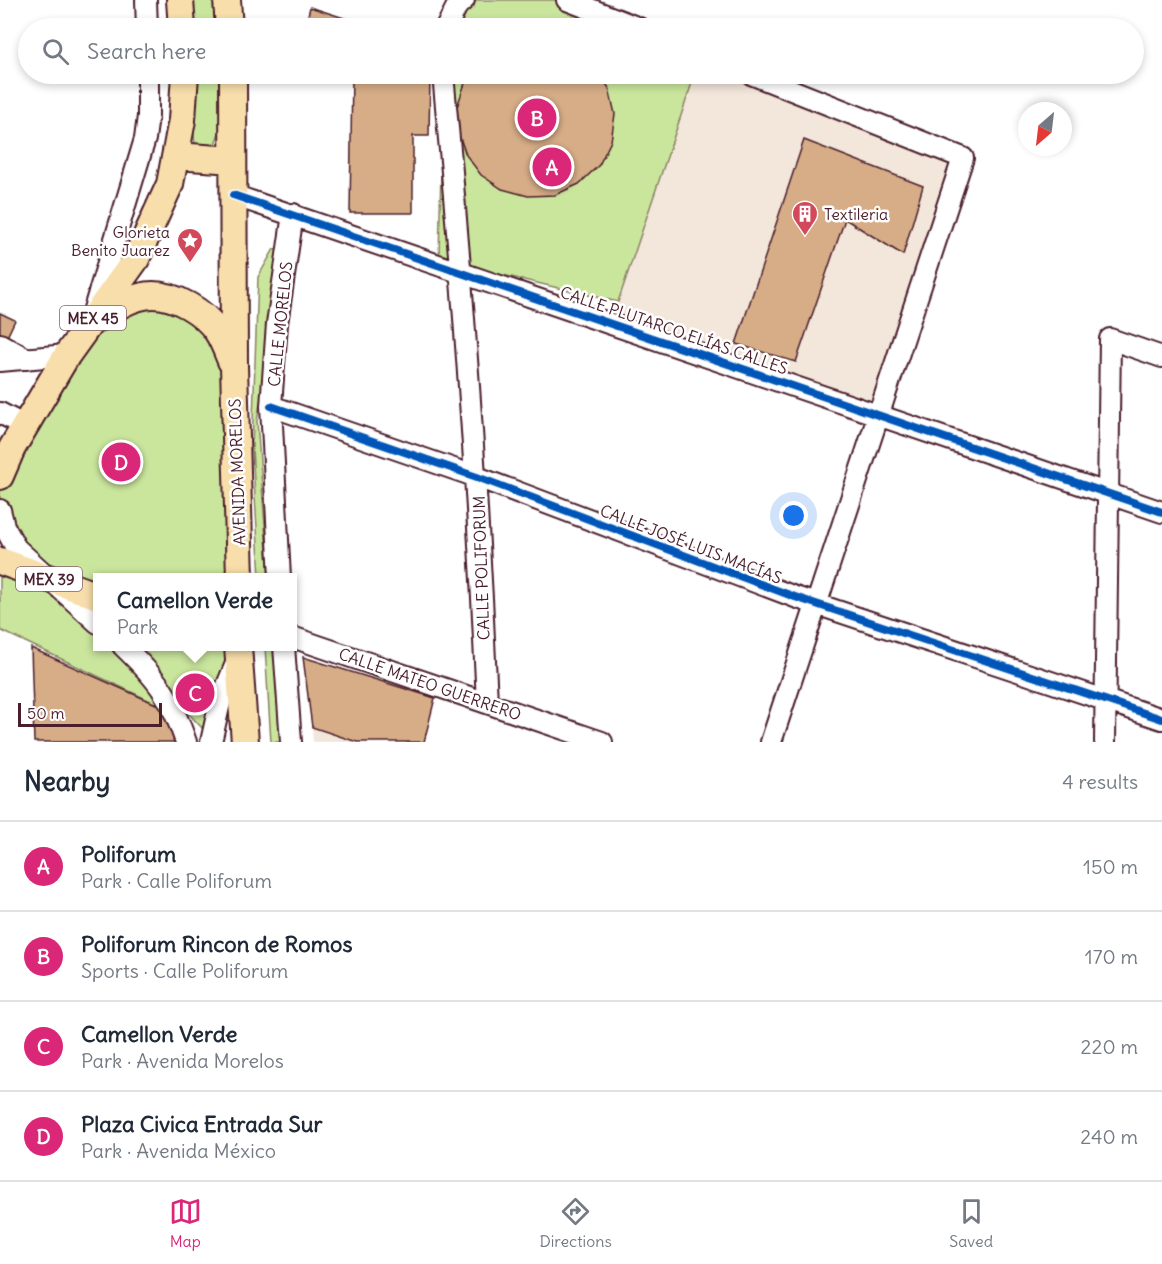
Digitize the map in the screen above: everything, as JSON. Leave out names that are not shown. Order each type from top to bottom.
[{"type":"main road","points":[[180,0],[181,18]]},
{"type":"main road","points":[[227,0],[228,18]]},
{"type":"main road","name":"MEX 45","points":[[0,477],[25,426],[67,355],[136,259],[170,184],[183,120],[185,84]]},
{"type":"main road","name":"AVENIDA MORELOS","points":[[233,84],[234,366],[240,573]]},
{"type":"main road","points":[[176,156],[233,160]]},
{"type":"main road","points":[[91,322],[122,304],[152,295],[176,300],[200,313],[217,331],[234,366]]},
{"type":"main road","name":"MEX 39","points":[[0,561],[93,594]]},
{"type":"main road","points":[[238,654],[245,742]]},
{"type":"street","points":[[146,0],[147,18]]},
{"type":"street","points":[[567,0],[613,18]]},
{"type":"street","points":[[452,18],[460,3]]},
{"type":"street","points":[[91,322],[145,139],[148,84]]},
{"type":"street","name":"CALLE POLIFORUM","points":[[444,84],[477,477],[487,703]]},
{"type":"street","points":[[771,742],[963,158],[776,84]]},
{"type":"street","name":"CALLE PLUTARCO ELÍAS CALLES","points":[[232,195],[461,271],[1162,512]]},
{"type":"street","name":"CALLE MORELOS","points":[[280,573],[271,406],[278,324],[293,214]]},
{"type":"street","points":[[1105,742],[1106,491],[1110,339],[1162,357]]},
{"type":"street","points":[[1,350],[27,359],[67,355]]},
{"type":"street","name":"CALLE JOSÉ LUIS MACÍAS","points":[[271,406],[477,477],[815,604],[1162,719]]},
{"type":"street","points":[[0,413],[25,426]]},
{"type":"street","points":[[0,510],[4,526],[16,548],[93,618]]},
{"type":"street","name":"CALLE MATEO GUERRERO","points":[[297,639],[602,742]]},
{"type":"street","points":[[128,651],[156,677],[176,713],[186,742]]},
{"type":"street","points":[[284,651],[291,742]]},
{"type":"street","points":[[211,742],[220,702],[238,654]]},
{"type":"shaded area","points":[[692,84],[776,84],[963,158],[878,415],[612,323]]},
{"type":"shaded area","points":[[312,727],[357,742],[313,742]]},
{"type":"green space","points":[[183,0],[227,0],[228,18],[185,18]]},
{"type":"green space","points":[[467,0],[567,0],[613,18],[454,18]]},
{"type":"green space","points":[[190,84],[234,84],[234,89],[213,150],[195,146]]},
{"type":"green space","points":[[443,84],[692,84],[618,302],[439,260]]},
{"type":"green space","points":[[274,249],[285,254],[257,421],[269,573],[260,573],[252,448],[258,277]]},
{"type":"green space","points":[[176,300],[234,366],[240,573],[93,573],[93,595],[52,580],[93,625],[93,651],[118,651],[176,713],[0,630],[0,575],[12,565],[0,510],[0,476],[91,322]]},
{"type":"green space","points":[[132,651],[238,651],[237,658],[202,728]]},
{"type":"green space","points":[[265,651],[274,651],[280,742],[271,742]]},
{"type":"building","points":[[310,7],[344,18],[307,18]]},
{"type":"building","points":[[352,84],[430,84],[429,136],[413,136],[413,213],[350,213]]},
{"type":"building","points":[[465,84],[606,84],[615,114],[611,141],[599,165],[579,184],[555,195],[528,196],[502,189],[481,175],[466,155],[458,132],[457,107]]},
{"type":"building","name":"Textileria","points":[[804,140],[923,186],[903,255],[845,219],[796,362],[736,344]]},
{"type":"building","points":[[0,313],[15,320],[7,337],[0,333]]},
{"type":"building","points":[[31,648],[176,713],[179,742],[34,742]]},
{"type":"building","points":[[303,657],[435,698],[424,742],[357,742],[312,727]]},
{"type":"cycle path","points":[[233,195],[1162,512]]},
{"type":"cycle path","points":[[271,406],[477,477],[795,597],[1162,719]]},
{"type":"place","name":"Poliforum Rincon de Romos","points":[[537,118]]},
{"type":"place","name":"Poliforum","points":[[552,167]]},
{"type":"place","name":"Textileria","points":[[805,237]]},
{"type":"place","name":"Glorieta Benito Juarez","points":[[190,264]]},
{"type":"place","name":"Plaza Civica Entrada Sur","points":[[121,462]]},
{"type":"place","name":"Camellon Verde","points":[[195,693]]}]
